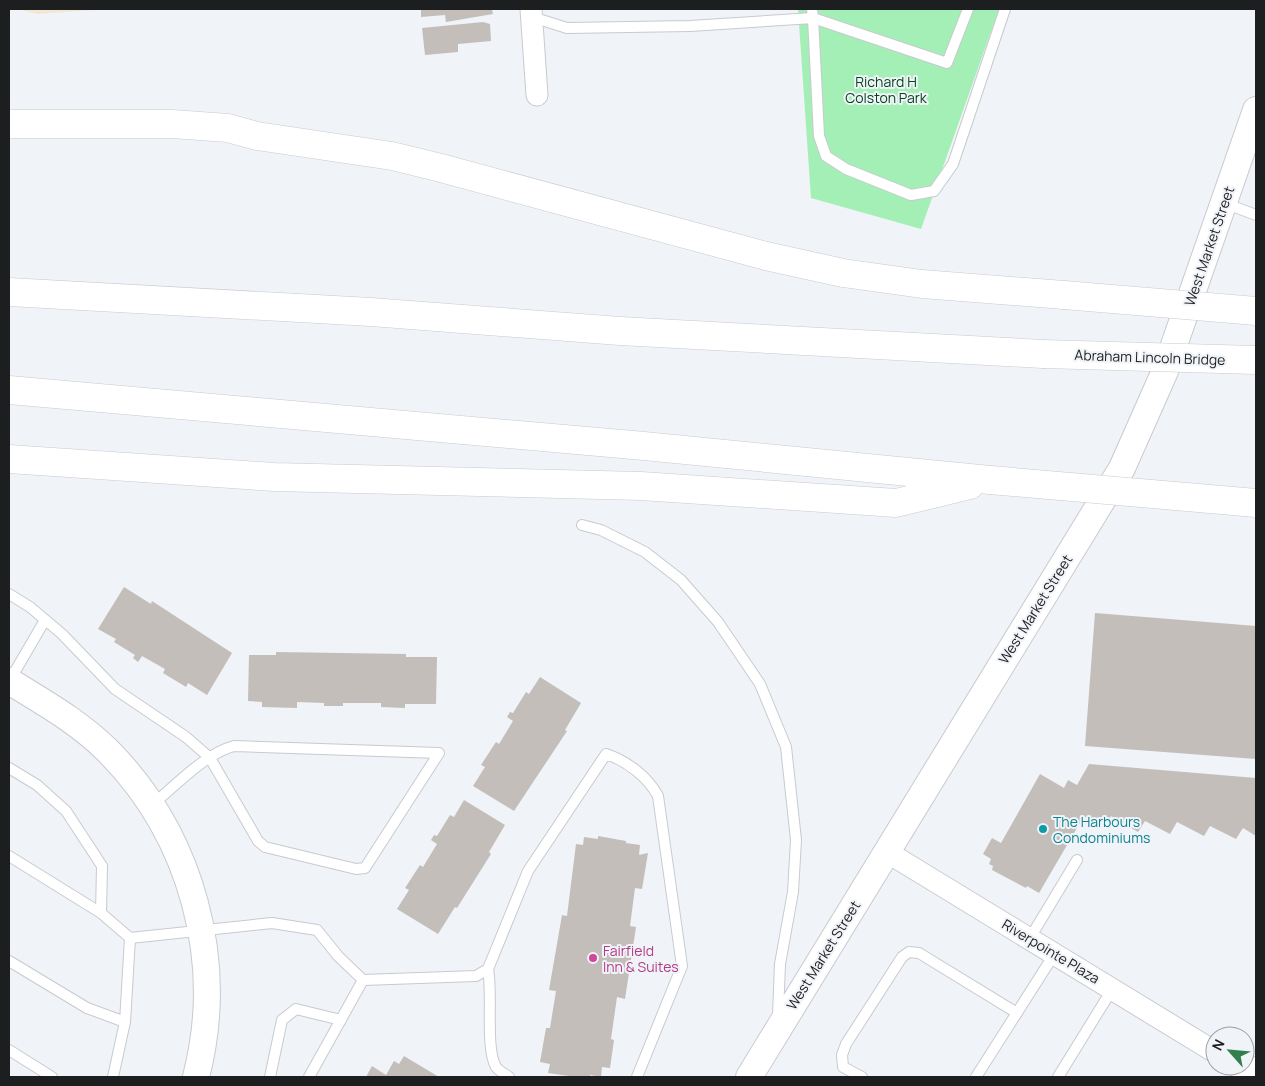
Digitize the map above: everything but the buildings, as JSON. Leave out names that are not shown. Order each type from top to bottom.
[{"type":"highway","points":[[9,124],[172,124],[228,128],[257,136],[382,155],[441,168],[766,256],[843,273],[922,284],[1256,311]]},
{"type":"highway","name":"Abraham Lincoln Bridge","points":[[19,292],[371,312],[620,331],[1043,354],[1256,360]]},
{"type":"highway","points":[[16,391],[644,446],[990,480],[1256,503]]},
{"type":"highway","points":[[9,460],[274,477],[641,486],[896,503],[990,480]]},
{"type":"street","points":[[531,13],[537,95]]},
{"type":"street","name":"West Market Street","points":[[749,1077],[1122,468],[1165,371],[1256,110]]},
{"type":"street","points":[[9,681],[84,730],[128,773],[152,805],[171,838],[189,881],[202,930],[207,971],[205,1032],[196,1077]]},
{"type":"street","name":"Riverpointe Plaza","points":[[886,852],[1113,988],[1205,1046]]},
{"type":"lane","points":[[531,13],[568,28],[690,26],[812,13],[947,62],[968,9]]},
{"type":"lane","points":[[812,13],[819,136],[826,156],[846,169],[911,195],[934,191],[953,164],[1005,9]]},
{"type":"lane","points":[[1224,203],[1256,215]]},
{"type":"lane","points":[[582,525],[601,530],[644,552],[681,580],[718,622],[760,684],[786,747],[796,840],[793,892],[780,964],[778,1028]]},
{"type":"lane","points":[[9,594],[30,607],[45,620],[115,689],[186,738],[210,758],[258,841],[265,847],[356,869],[365,868],[439,753],[234,746],[220,749],[210,758],[152,805]]},
{"type":"lane","points":[[9,681],[45,620]]},
{"type":"lane","points":[[509,1077],[497,1069],[491,1053],[492,988],[488,969],[528,871],[606,754],[620,759],[652,784],[658,796],[682,966],[637,1077]]},
{"type":"lane","points":[[9,768],[36,785],[66,811],[102,866],[101,913]]},
{"type":"lane","points":[[9,856],[101,913],[130,938],[272,923],[317,930],[338,956],[363,980],[476,976],[488,969]]},
{"type":"lane","points":[[1030,938],[1077,860]]},
{"type":"lane","points":[[113,1077],[125,1022],[130,938]]},
{"type":"lane","points":[[862,1077],[843,1067],[842,1055],[846,1044],[902,957],[909,952],[919,953],[1017,1013]]},
{"type":"lane","points":[[976,1077],[1055,953]]},
{"type":"lane","points":[[9,961],[87,1008],[125,1022]]},
{"type":"lane","points":[[309,1077],[363,980]]},
{"type":"lane","points":[[1058,1077],[1113,988]]},
{"type":"lane","points":[[270,1077],[282,1020],[296,1009],[341,1020]]},
{"type":"lane","points":[[9,1050],[52,1077]]},
{"type":"shaded area","points":[[18,9],[109,9],[37,14]]},
{"type":"green space","name":"Richard H Colston Park","points":[[798,9],[999,9],[921,229],[811,198]]},
{"type":"place","name":"The Harbours Condominiums","points":[[1043,829]]},
{"type":"place","name":"Fairfield Inn & Suites","points":[[593,958]]}]
